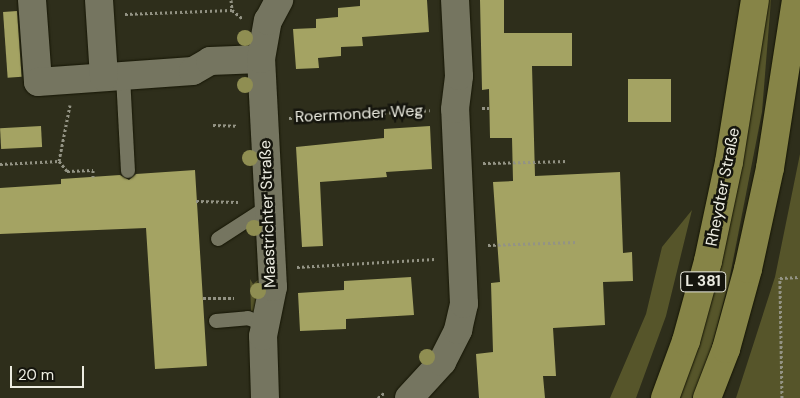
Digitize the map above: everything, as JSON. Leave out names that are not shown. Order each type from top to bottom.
[{"type":"main road","name":"Rheydter Straße","points":[[665,398],[686,341],[708,261],[729,162],[755,0]]},
{"type":"main road","name":"L 381","points":[[707,398],[726,349],[752,250],[770,168],[796,0]]},
{"type":"street","points":[[32,0],[38,82],[193,71],[210,61],[261,59]]},
{"type":"street","name":"Maastrichter Straße","points":[[265,398],[258,371],[273,287],[273,269],[261,59],[263,38],[279,0]]},
{"type":"street","points":[[409,398],[442,362],[458,330],[464,304],[454,109],[459,76],[455,0]]},
{"type":"street","points":[[100,8],[114,77]]},
{"type":"lane","points":[[114,77],[126,128],[128,171]]},
{"type":"lane","points":[[218,239],[269,206]]},
{"type":"lane","points":[[216,321],[248,318],[265,325]]},
{"type":"path","points":[[231,0],[232,10]]},
{"type":"path","points":[[100,8],[232,10],[251,26]]},
{"type":"path","points":[[76,79],[60,161],[67,171],[93,170],[94,177]]},
{"type":"path","name":"Roermonder Weg","points":[[264,119],[454,109]]},
{"type":"path","points":[[213,125],[237,126]]},
{"type":"path","points":[[0,164],[60,161]]},
{"type":"path","points":[[458,164],[568,161]]},
{"type":"path","points":[[196,201],[241,202]]},
{"type":"path","points":[[273,269],[577,242]]},
{"type":"path","points":[[782,398],[780,278],[800,277]]},
{"type":"path","points":[[203,298],[238,298]]},
{"type":"shaded area","points":[[766,0],[771,0],[762,112],[729,281],[710,353],[692,398],[677,398]]},
{"type":"shaded area","points":[[800,154],[800,398],[736,398],[775,277]]},
{"type":"shaded area","points":[[692,210],[666,316],[636,398],[610,398],[646,314],[662,247]]},
{"type":"shaded area","points":[[265,274],[257,314],[251,311],[250,279],[253,284]]},
{"type":"building","points":[[360,0],[427,0],[429,32],[362,37],[363,46],[341,47],[341,56],[318,58],[319,68],[296,69],[293,29],[316,28],[316,19],[338,17],[338,8],[360,6]]},
{"type":"building","points":[[480,0],[504,0],[504,33],[572,33],[572,66],[532,66],[535,176],[620,172],[623,253],[632,252],[633,281],[603,282],[605,325],[553,328],[556,376],[543,376],[545,398],[479,398],[476,354],[493,352],[491,283],[500,282],[493,182],[513,181],[512,138],[490,138],[489,89],[482,90]]},
{"type":"building","points":[[17,11],[22,77],[8,78],[3,12]]},
{"type":"building","points":[[628,79],[671,79],[671,122],[628,122]]},
{"type":"building","points":[[41,126],[42,147],[1,149],[0,128]]},
{"type":"building","points":[[430,126],[432,169],[386,172],[387,177],[320,182],[323,246],[302,247],[296,147],[384,138],[384,129]]},
{"type":"building","points":[[195,170],[207,366],[155,369],[146,228],[0,234],[0,188],[61,184],[61,179],[120,175],[129,180],[136,174]]},
{"type":"building","points":[[411,277],[414,315],[346,319],[346,329],[300,331],[298,293],[344,290],[344,281]]}]
